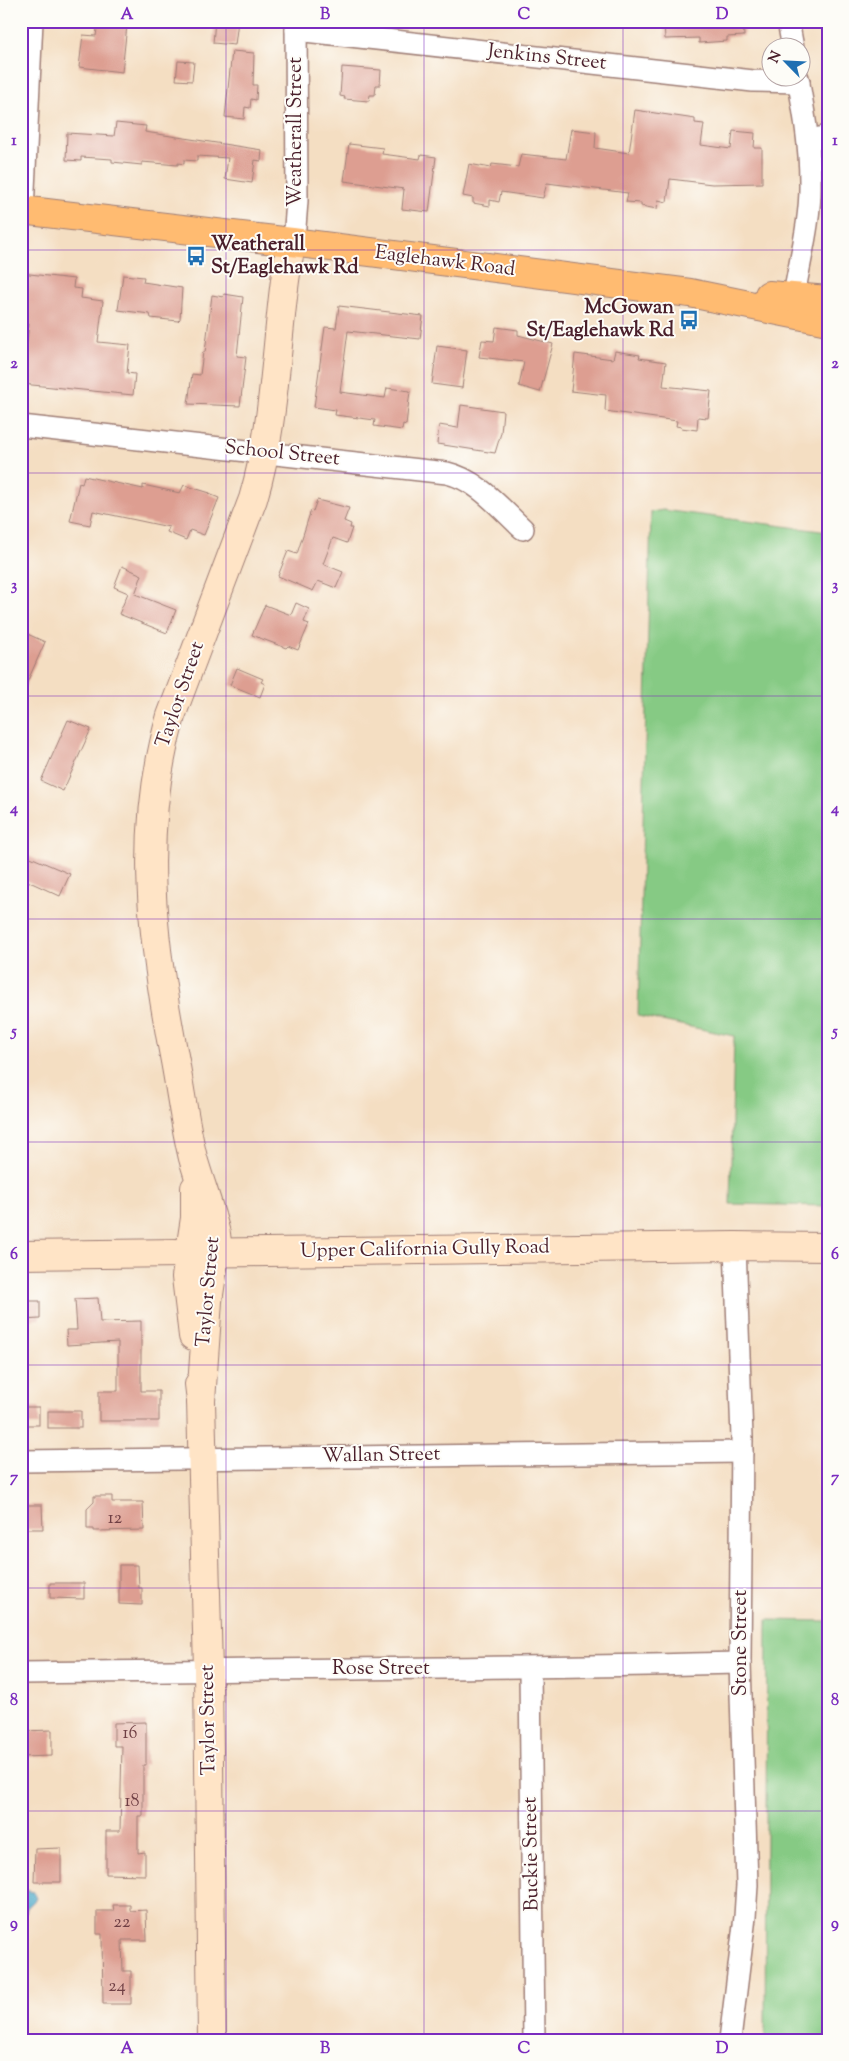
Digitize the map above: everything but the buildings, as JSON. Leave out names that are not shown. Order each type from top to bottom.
[{"type":"main road","name":"Eaglehawk Road","points":[[22,210],[292,242],[792,306],[828,321]]},
{"type":"main road","name":"Eaglehawk Road","points":[[792,306],[828,300]]},
{"type":"street","points":[[22,210],[32,21]]},
{"type":"street","points":[[788,21],[791,38]]},
{"type":"street","name":"Jenkins Street","points":[[296,26],[762,81]]},
{"type":"street","name":"Weatherall Street","points":[[292,242],[295,227],[296,201],[296,26]]},
{"type":"street","points":[[792,306],[818,138],[801,88]]},
{"type":"street","name":"Taylor Street","points":[[212,2040],[208,1670],[203,1458],[201,1401],[186,1277],[202,1253],[196,1210],[193,1156],[166,1016],[154,929],[151,828],[160,752],[171,716],[253,499],[266,452],[285,272],[292,242]]},
{"type":"street","name":"School Street","points":[[21,426],[414,468],[456,475],[486,494],[523,529]]},
{"type":"street","name":"Upper California Gully Road","points":[[21,1255],[735,1246],[828,1247]]},
{"type":"street","name":"Stone Street","points":[[730,2040],[745,1917],[746,1885],[740,1663],[742,1452],[735,1246]]},
{"type":"street","name":"Wallan Street","points":[[21,1461],[742,1452]]},
{"type":"street","name":"Rose Street","points":[[21,1673],[208,1670],[530,1669],[740,1663]]},
{"type":"street","name":"Buckie Street","points":[[530,1669],[534,2040]]},
{"type":"green space","points":[[663,510],[828,532],[828,1206],[730,1204],[734,1036],[638,1016],[651,512]]},
{"type":"green space","points":[[767,1620],[828,1621],[828,2040],[765,2040]]},
{"type":"water","points":[[25,1890],[34,1892],[36,1899],[27,1908],[26,1913],[21,1916],[21,1893]]},
{"type":"place","name":"Weatherall St/Eaglehawk Rd","points":[[196,256]]},
{"type":"place","name":"McGowan St/Eaglehawk Rd","points":[[689,320]]}]
